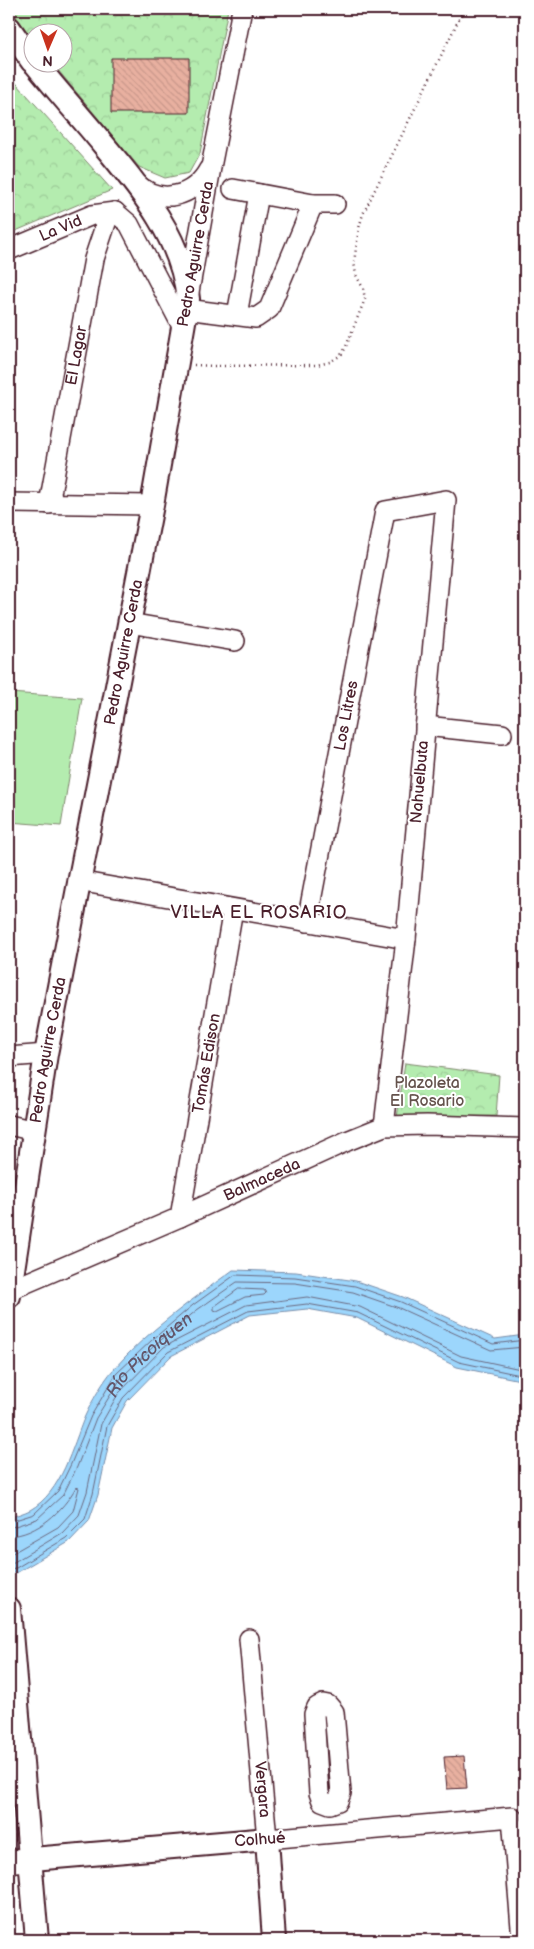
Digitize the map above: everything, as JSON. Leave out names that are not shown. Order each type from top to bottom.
[{"type":"main road","points":[[9,28],[22,46]]},
{"type":"main road","points":[[41,72],[134,181],[159,218],[176,251],[184,273],[186,312]]},
{"type":"main road","name":"Pedro Aguirre Cerda","points":[[10,1281],[46,1054],[152,505],[186,312]]},
{"type":"main road","points":[[9,1609],[20,1860],[37,1940]]},
{"type":"main road","name":"Colhué","points":[[20,1860],[267,1839]]},
{"type":"main road","name":"Vergara","points":[[267,1839],[274,1940]]},
{"type":"street","name":"Pedro Aguirre Cerda","points":[[186,312],[212,162],[242,9]]},
{"type":"street","points":[[134,181],[149,193],[168,197],[178,196],[200,184],[212,162]]},
{"type":"street","points":[[233,189],[314,204],[335,204]]},
{"type":"street","points":[[237,315],[259,194]]},
{"type":"street","points":[[115,212],[130,224],[186,312],[256,318],[269,308],[314,204]]},
{"type":"street","name":"La Vid","points":[[9,250],[92,215],[115,212]]},
{"type":"street","name":"El Lagar","points":[[49,504],[94,259],[107,220],[115,212]]},
{"type":"street","name":"Nahuelbuta","points":[[384,1126],[406,940],[446,500],[385,511]]},
{"type":"street","points":[[9,503],[152,505]]},
{"type":"street","name":"Los Litres","points":[[307,922],[385,511]]},
{"type":"street","points":[[129,623],[235,641]]},
{"type":"street","points":[[425,726],[502,734]]},
{"type":"street","points":[[78,881],[406,940]]},
{"type":"street","name":"Tomás Edison","points":[[180,1217],[233,909]]},
{"type":"street","points":[[9,1057],[46,1054]]},
{"type":"street","points":[[9,1125],[34,1131]]},
{"type":"street","name":"Balmaceda","points":[[10,1281],[180,1217],[346,1141],[384,1126],[427,1125],[525,1128]]},
{"type":"street","name":"Vergara","points":[[249,1639],[267,1839]]},
{"type":"street","points":[[330,1804],[332,1834]]},
{"type":"street","name":"Colhué","points":[[267,1839],[512,1817],[522,1940]]},
{"type":"path","points":[[177,363],[214,366],[318,365],[336,359],[345,350],[365,299],[363,288],[356,275],[354,262],[356,243],[363,214],[464,9]]},
{"type":"green space","points":[[11,9],[228,9],[200,153],[189,173],[165,178],[139,167],[60,72],[72,72],[72,22],[22,22],[22,24]]},
{"type":"green space","points":[[9,75],[112,190],[11,233],[9,229]]},
{"type":"green space","points":[[9,693],[82,698],[61,826],[9,822]]},
{"type":"green space","name":"Plazoleta El Rosario","points":[[405,1063],[499,1075],[496,1116],[397,1118]]},
{"type":"water","name":"Río Picoiquen","points":[[233,1270],[296,1272],[356,1281],[403,1297],[495,1339],[525,1335],[525,1381],[457,1367],[357,1318],[307,1309],[250,1315],[171,1356],[127,1401],[112,1428],[98,1495],[89,1521],[69,1542],[18,1572],[9,1574],[9,1518],[30,1510],[41,1502],[58,1481],[85,1416],[109,1375],[155,1329]]},
{"type":"building","points":[[111,58],[189,58],[189,113],[111,113]]},
{"type":"building","points":[[464,1756],[467,1788],[447,1789],[444,1757]]},
{"type":"district","name":"VILLA EL ROSARIO","points":[[259,912]]}]
